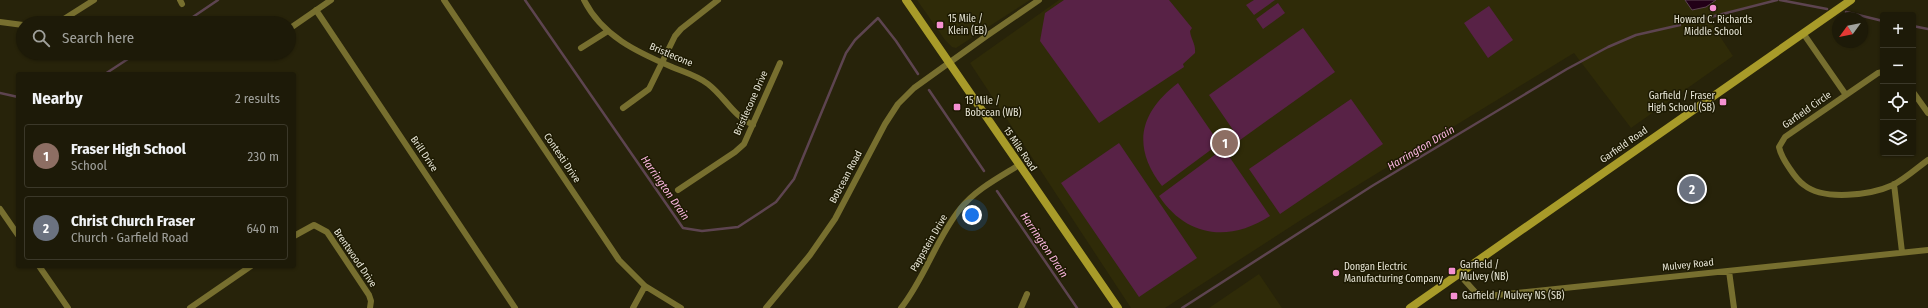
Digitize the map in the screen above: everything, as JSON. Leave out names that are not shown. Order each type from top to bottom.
[{"type":"main road","name":"15 Mile Road","points":[[906,0],[1118,308]]},
{"type":"main road","name":"Garfield Road","points":[[1410,308],[1851,0]]},
{"type":"street","points":[[67,16],[94,0]]},
{"type":"street","points":[[296,24],[331,0]]},
{"type":"street","name":"Contesti Drive","points":[[444,0],[609,246],[630,272],[645,286],[681,308]]},
{"type":"street","name":"Bristlecone","points":[[584,0],[596,18],[608,31],[625,45],[662,63],[696,76],[718,93],[737,116],[753,125]]},
{"type":"street","points":[[623,108],[649,89],[675,36],[681,29],[718,0]]},
{"type":"street","name":"Bobcean Road","points":[[766,308],[810,255],[835,220],[893,111],[914,88],[984,37],[1039,0]]},
{"type":"street","name":"Brill Drive","points":[[316,10],[515,308]]},
{"type":"street","points":[[0,22],[16,25]]},
{"type":"street","points":[[581,48],[608,31]]},
{"type":"street","name":"Garfield Circle","points":[[1803,33],[1846,95]]},
{"type":"street","name":"Bristlecone Drive","points":[[678,190],[735,152],[744,144],[780,63]]},
{"type":"street","name":"Garfield Circle","points":[[1880,73],[1785,137],[1779,147],[1783,159],[1795,177],[1804,186],[1827,194],[1866,193],[1894,184],[1928,160]]},
{"type":"street","points":[[1916,96],[1928,114]]},
{"type":"street","name":"Pappstein Drive","points":[[901,308],[913,291],[949,224],[960,210],[985,186],[1019,165]]},
{"type":"street","points":[[1894,184],[1902,252]]},
{"type":"street","points":[[0,209],[16,232]]},
{"type":"street","name":"Brentwood Drive","points":[[296,235],[314,225],[327,232],[369,295],[371,301],[370,308]]},
{"type":"street","name":"Mulvey Road","points":[[1458,274],[1474,291],[1488,296],[1928,250]]},
{"type":"street","points":[[40,268],[68,308]]},
{"type":"street","points":[[190,308],[248,268]]},
{"type":"street","points":[[1729,271],[1734,308]]},
{"type":"street","points":[[633,308],[645,286]]},
{"type":"street","points":[[1021,308],[1028,294]]},
{"type":"shaded area","points":[[917,0],[1030,0],[956,48],[952,47],[945,40]]},
{"type":"shaded area","points":[[1059,0],[1773,0],[1707,17],[1733,56],[1631,128],[1574,53],[1304,218],[1165,308],[1131,308],[970,63]]},
{"type":"shaded area","points":[[1064,0],[1169,0],[1192,28],[1190,31],[1195,47],[1195,53],[1183,64],[1184,67],[1099,123],[1040,41],[1045,13]]},
{"type":"shaded area","points":[[1254,0],[1275,0],[1254,15],[1246,5]]},
{"type":"shaded area","points":[[1685,0],[1716,0],[1706,7],[1692,10]]},
{"type":"shaded area","points":[[1278,3],[1285,13],[1263,29],[1256,19]]},
{"type":"shaded area","points":[[1489,6],[1513,40],[1488,58],[1464,23]]},
{"type":"shaded area","points":[[1303,28],[1335,72],[1240,140],[1209,95]]},
{"type":"shaded area","points":[[1178,83],[1217,140],[1216,146],[1162,186],[1152,171],[1146,157],[1143,143],[1144,130],[1148,118],[1155,106],[1165,94]]},
{"type":"shaded area","points":[[1351,99],[1383,144],[1280,214],[1249,169]]},
{"type":"shaded area","points":[[1119,143],[1197,258],[1139,297],[1061,183]]},
{"type":"shaded area","points":[[1220,151],[1226,152],[1270,216],[1240,230],[1210,232],[1196,228],[1183,220],[1170,210],[1159,196]]},
{"type":"shaded area","points":[[1259,274],[1282,308],[1209,308]]},
{"type":"waterway","name":"Harrington Drain","points":[[194,16],[218,0]]},
{"type":"waterway","name":"Harrington Drain","points":[[525,0],[683,228],[702,231],[738,227],[776,202],[794,179],[846,53],[855,40],[878,18],[896,41],[918,74]]},
{"type":"waterway","name":"Harrington Drain","points":[[1695,21],[1777,0]]},
{"type":"waterway","name":"Harrington Drain","points":[[1780,0],[1827,9]]},
{"type":"waterway","name":"Harrington Drain","points":[[1868,17],[1880,20]]},
{"type":"waterway","name":"Harrington Drain","points":[[1182,308],[1372,186],[1567,69],[1608,47],[1636,35],[1680,25]]},
{"type":"waterway","name":"Harrington Drain","points":[[1916,27],[1928,29]]},
{"type":"waterway","name":"Harrington Drain","points":[[108,72],[126,60]]},
{"type":"waterway","name":"Harrington Drain","points":[[929,90],[984,171]]},
{"type":"waterway","name":"Harrington Drain","points":[[0,93],[16,97]]},
{"type":"waterway","name":"Harrington Drain","points":[[997,191],[1077,308]]},
{"type":"place","name":"Howard C. Richards Middle School","points":[[1713,8]]},
{"type":"place","name":"15 Mile / Klein (EB)","points":[[940,25]]},
{"type":"place","name":"Garfield / Fraser High School (SB)","points":[[1723,102]]},
{"type":"place","name":"15 Mile / Bobcean (WB)","points":[[957,107]]},
{"type":"place","name":"Fraser High School","points":[[1225,143]]},
{"type":"place","name":"Christ Church Fraser","points":[[1692,189]]},
{"type":"place","name":"Garfield / Mulvey (NB)","points":[[1452,271]]},
{"type":"place","name":"Dongan Electric Manufacturing Company","points":[[1336,273]]},
{"type":"place","name":"Garfield / Mulvey NS (SB)","points":[[1454,296]]}]
